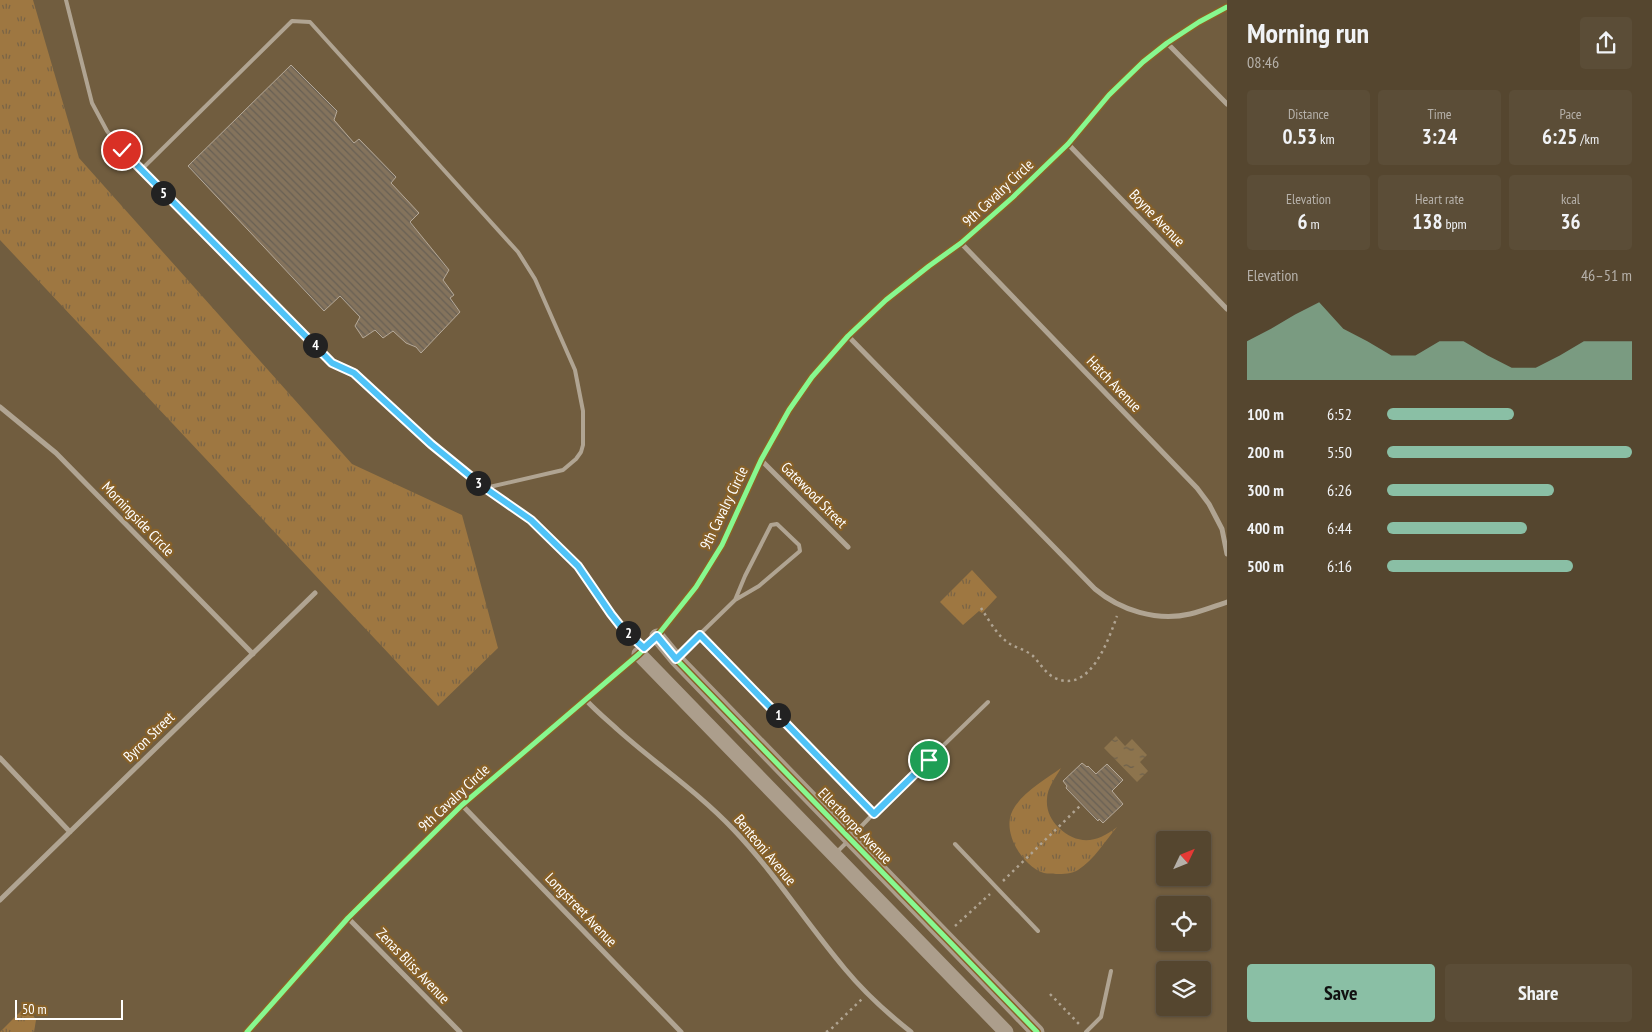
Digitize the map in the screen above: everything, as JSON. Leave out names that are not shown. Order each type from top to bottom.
[{"type":"street","name":"9th Cavalry Circle","points":[[247,1032],[348,918],[462,805],[642,651],[657,636],[696,587],[722,545],[761,460],[789,410],[812,377],[848,336],[886,300],[929,266],[961,244],[1068,144],[1109,95],[1143,62],[1167,43],[1199,22],[1227,7]]},
{"type":"street","points":[[1167,43],[1227,104]]},
{"type":"street","name":"Boyne Avenue","points":[[1068,144],[1227,309]]},
{"type":"street","name":"Hatch Avenue","points":[[961,244],[1196,488],[1209,504],[1222,529],[1227,554]]},
{"type":"street","points":[[848,336],[1095,589],[1106,598],[1121,606],[1145,614],[1166,616],[1188,615],[1227,602]]},
{"type":"street","name":"Morningside Circle","points":[[0,407],[56,453],[253,654]]},
{"type":"street","name":"Gatewood Street","points":[[761,460],[848,547]]},
{"type":"street","name":"Byron Street","points":[[0,900],[315,593]]},
{"type":"street","name":"Ellerthorpe Avenue","points":[[657,636],[676,659],[1037,1032]]},
{"type":"street","points":[[642,651],[834,855],[1006,1032]]},
{"type":"street","name":"Benteoni Avenue","points":[[585,698],[592,707],[637,748],[700,798],[732,828],[766,865],[846,970],[911,1032]]},
{"type":"street","points":[[0,758],[70,832]]},
{"type":"street","name":"Longstreet Avenue","points":[[462,805],[682,1032]]},
{"type":"street","name":"Zenas Bliss Avenue","points":[[348,918],[460,1032]]},
{"type":"lane","points":[[66,0],[92,102],[107,131],[122,150],[332,363],[354,373],[431,444],[485,488],[531,520],[578,566],[611,614],[642,651]]},
{"type":"lane","points":[[141,170],[292,21],[310,22],[518,252],[535,279],[575,370],[583,411],[583,445],[581,452],[563,470],[485,488]]},
{"type":"lane","points":[[676,659],[736,600],[759,586],[800,551],[799,544],[778,524],[771,526],[745,576],[736,600]]},
{"type":"lane","points":[[700,635],[874,814]]},
{"type":"lane","points":[[834,855],[988,702]]},
{"type":"lane","points":[[954,844],[1038,931]]},
{"type":"lane","points":[[1087,1032],[1100,1017],[1111,972]]},
{"type":"path","points":[[981,608],[1002,637],[1010,644],[1032,655],[1053,677],[1067,682],[1082,678],[1093,666],[1106,646],[1118,616]]},
{"type":"path","points":[[954,927],[1082,804]]},
{"type":"path","points":[[826,1032],[868,993]]},
{"type":"path","points":[[1050,994],[1087,1032]]},
{"type":"green space","points":[[0,0],[33,0],[79,158],[352,464],[462,515],[498,648],[438,706],[0,240]]},
{"type":"green space","points":[[972,570],[997,597],[982,613],[979,611],[963,625],[940,602]]},
{"type":"green space","points":[[1061,768],[1047,795],[1047,807],[1058,827],[1073,837],[1080,840],[1088,840],[1102,836],[1117,827],[1084,866],[1067,874],[1046,873],[1030,865],[1018,851],[1009,826],[1010,818],[1017,803]]},
{"type":"green space","points":[[27,1005],[36,1020],[34,1032],[0,1032]]},
{"type":"water","points":[[1116,736],[1125,746],[1132,739],[1147,755],[1140,762],[1148,771],[1137,782],[1104,748]]},
{"type":"building","points":[[291,65],[337,111],[334,120],[354,143],[359,139],[396,177],[391,183],[419,213],[410,222],[449,270],[443,280],[454,295],[450,298],[460,312],[421,353],[416,347],[406,343],[393,331],[383,338],[375,330],[363,338],[355,326],[360,317],[340,296],[324,311],[188,166]]},
{"type":"building","points":[[1082,763],[1096,774],[1107,764],[1123,780],[1112,791],[1123,804],[1103,823],[1099,819],[1098,821],[1066,788],[1067,786],[1063,781]]},
{"type":"cycle path","points":[[247,1032],[348,918],[462,805],[639,654],[657,636],[696,587],[722,545],[761,460],[789,410],[812,377],[848,336],[886,300],[961,243],[1012,198],[1068,144],[1109,95],[1143,62],[1167,43],[1199,22],[1227,7]]},
{"type":"cycle path","points":[[657,636],[676,659],[1037,1032]]},
{"type":"route","points":[[122,150],[332,363],[354,373],[431,444],[485,488],[531,520],[578,566],[622,628],[644,648],[657,636],[676,659],[700,635],[874,814],[929,760]]}]
